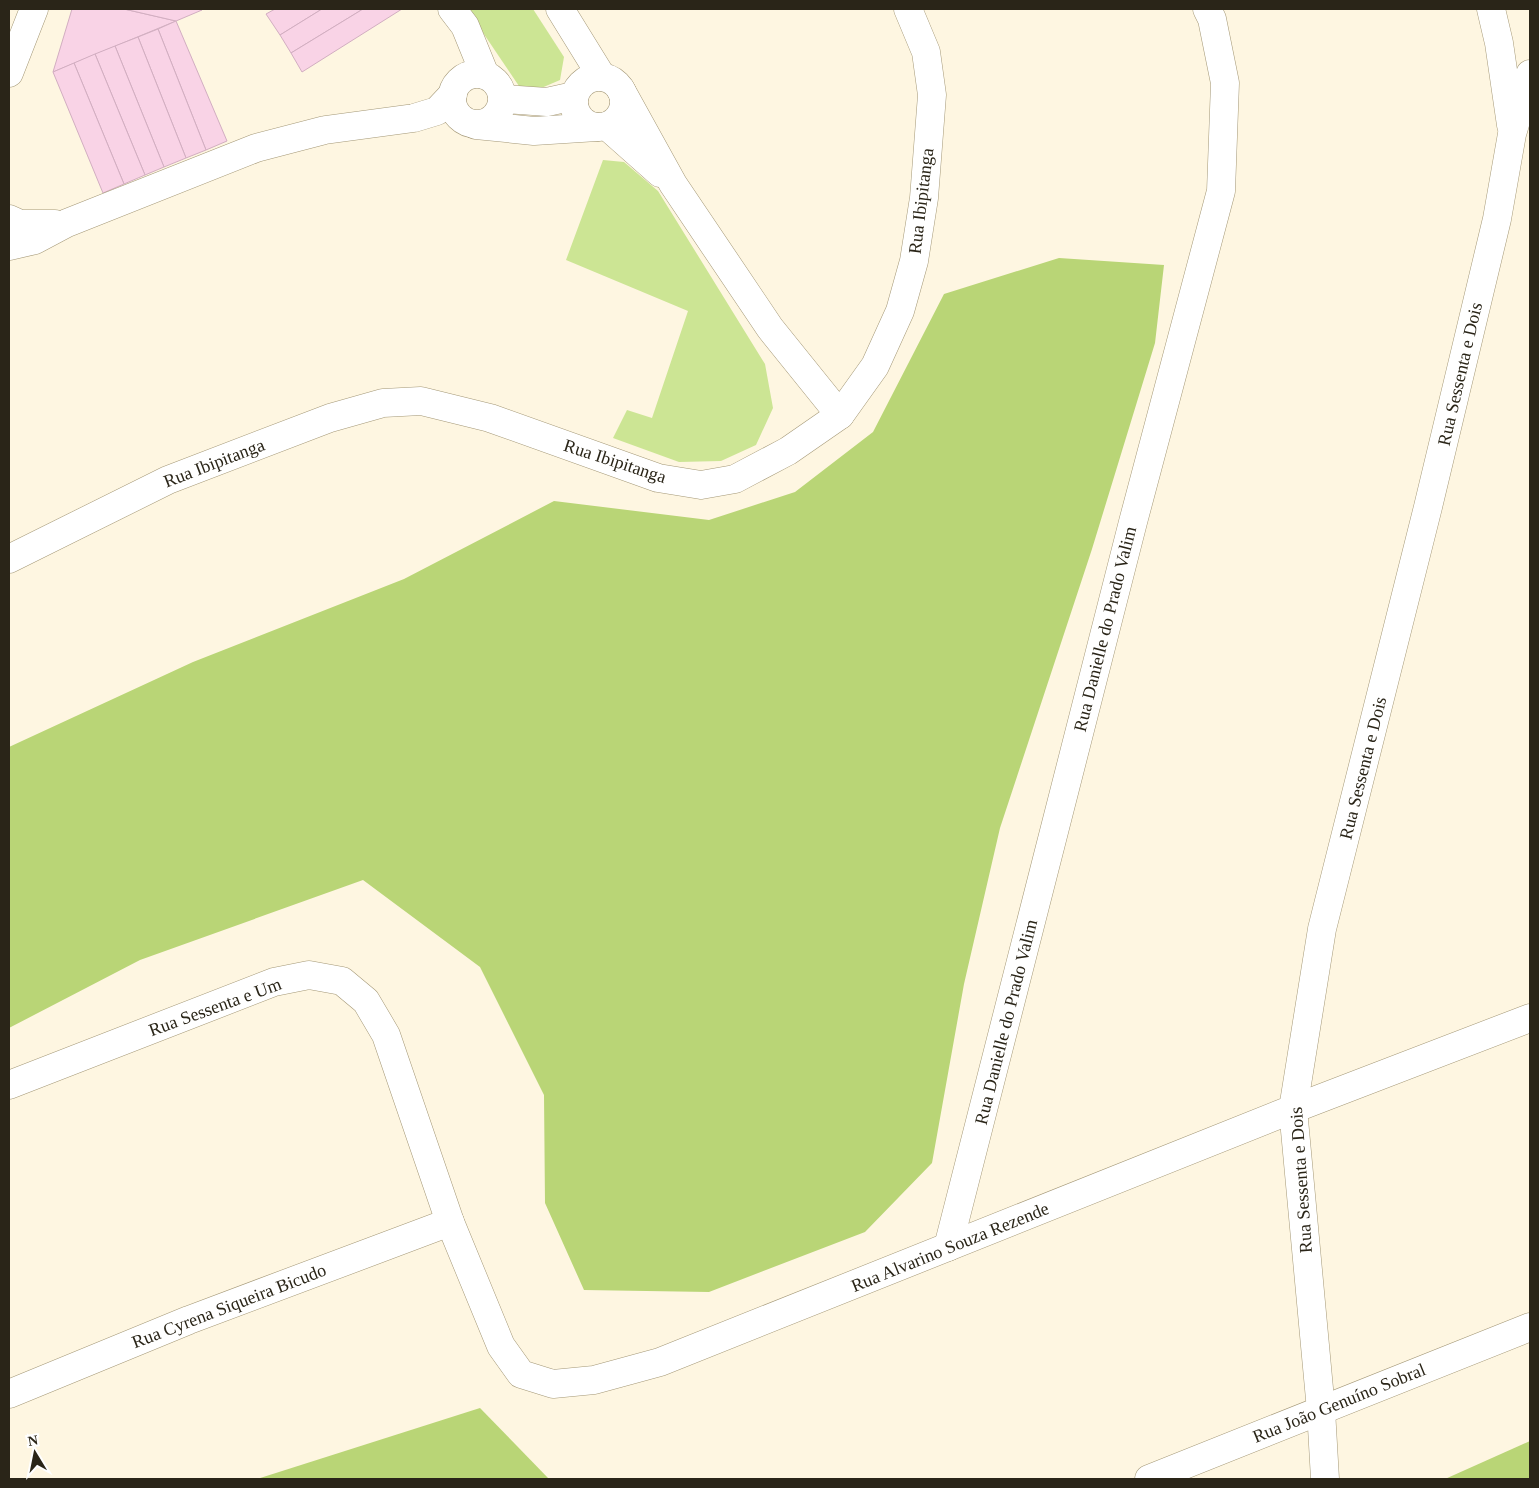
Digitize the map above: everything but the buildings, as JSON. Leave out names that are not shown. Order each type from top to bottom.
[{"type":"street","points":[[9,73],[34,9]]},
{"type":"street","points":[[452,9],[464,26],[466,83],[453,108],[469,122],[534,131],[602,126],[616,120],[622,111],[624,101],[594,87],[547,102],[503,99]]},
{"type":"street","name":"Rua Ibipitanga","points":[[9,559],[168,480],[330,418],[383,403],[420,401],[490,418],[658,478],[701,485],[735,479],[788,451],[840,415],[875,366],[900,311],[914,261],[924,198],[932,95],[926,52],[908,9]]},
{"type":"street","name":"Rua Danielle do Prado Valim","points":[[948,1247],[1133,522],[1221,190],[1225,83],[1212,19],[1207,9]]},
{"type":"street","points":[[1491,9],[1499,43],[1512,134]]},
{"type":"street","points":[[567,18],[594,87],[673,184],[770,328],[840,415]]},
{"type":"street","points":[[1512,134],[1530,74]]},
{"type":"street","points":[[9,246],[35,240],[67,223],[256,148],[325,130],[377,122],[414,118],[437,111],[466,83],[494,80],[500,89],[503,99],[501,109],[495,118],[486,123],[469,122],[409,128],[377,122]]},
{"type":"street","points":[[594,87],[574,110],[583,122],[602,126],[673,184]]},
{"type":"street","name":"Rua Sessenta e Dois","points":[[1325,1479],[1321,1410],[1293,1109],[1322,929],[1428,507],[1497,219],[1512,134]]},
{"type":"street","points":[[9,218],[20,224],[67,223]]},
{"type":"street","name":"Rua Sessenta e Um","points":[[9,1085],[274,982],[309,976],[342,981],[366,1001],[386,1035],[450,1222]]},
{"type":"street","name":"Rua Alvarino Souza Rezende","points":[[450,1222],[501,1346],[522,1374],[553,1384],[594,1380],[660,1362],[1293,1109],[1530,1018]]},
{"type":"street","name":"Rua Cyrena Siqueira Bicudo","points":[[9,1394],[189,1320],[450,1222]]},
{"type":"street","name":"Rua João Genuíno Sobral","points":[[1149,1479],[1530,1327]]},
{"type":"green space","points":[[467,9],[533,9],[564,57],[560,80],[525,95]]},
{"type":"green space","points":[[603,160],[624,162],[658,191],[765,364],[773,408],[756,445],[721,461],[679,462],[613,438],[627,410],[652,418],[688,311],[566,260]]},
{"type":"green space","points":[[1059,258],[1164,265],[1155,343],[1092,549],[1000,828],[964,984],[932,1163],[865,1232],[709,1292],[584,1290],[545,1203],[544,1095],[480,967],[363,880],[140,960],[9,1028],[9,747],[193,662],[404,579],[554,501],[709,520],[795,492],[873,432],[944,294]]},
{"type":"green space","points":[[480,1408],[549,1479],[257,1479]]},
{"type":"green space","points":[[1530,1441],[1530,1479],[1445,1479]]}]
